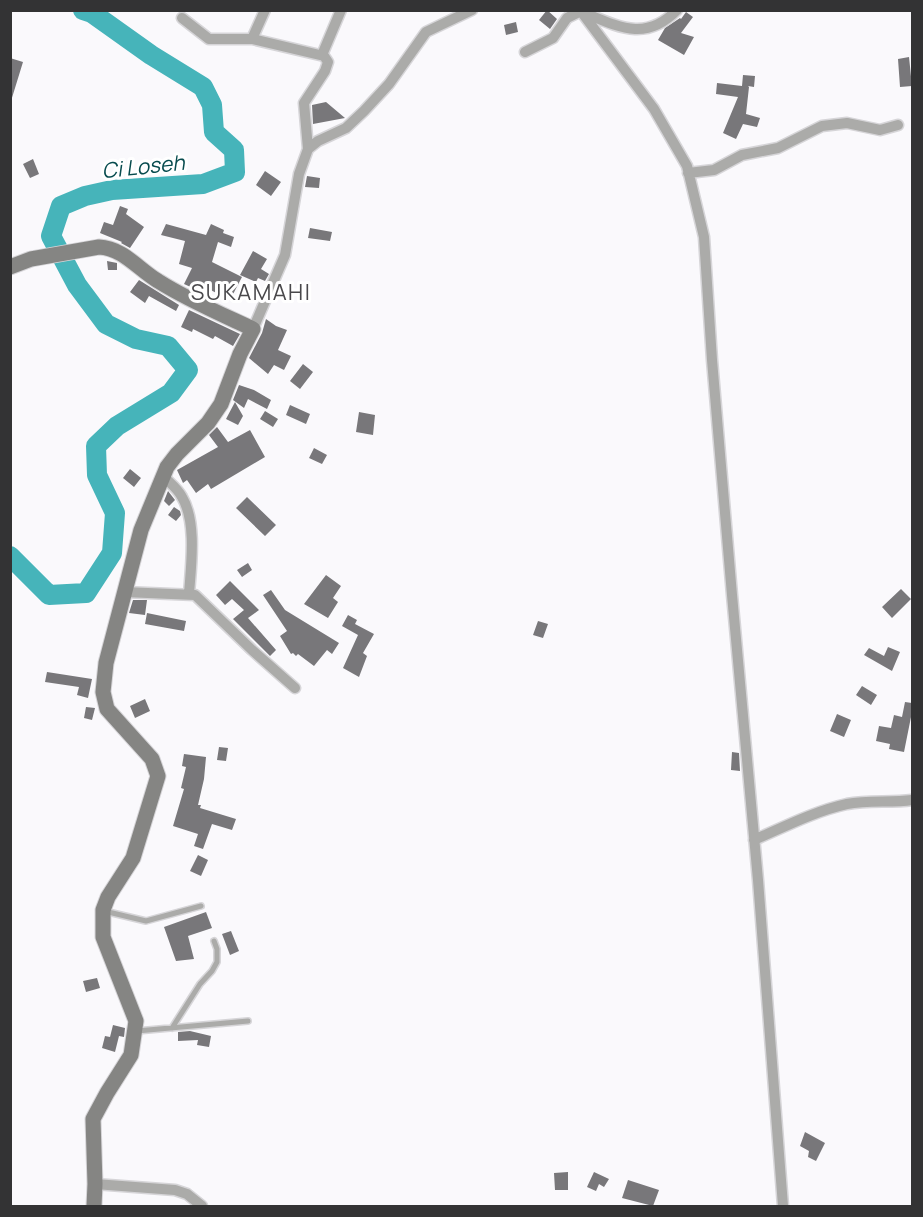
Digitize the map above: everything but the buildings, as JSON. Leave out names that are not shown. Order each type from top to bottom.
[{"type":"street","points":[[252,39],[266,10]]},
{"type":"street","points":[[322,55],[341,10]]},
{"type":"street","points":[[308,149],[318,141],[346,128],[364,111],[389,84],[426,32],[472,10]]},
{"type":"street","points":[[579,11],[630,30],[652,29],[668,20],[677,10]]},
{"type":"street","points":[[525,52],[553,38],[567,18],[579,11]]},
{"type":"street","points":[[579,11],[654,109],[687,166],[704,237],[783,1206]]},
{"type":"street","points":[[94,1206],[93,1119],[131,1055],[136,1021],[103,937],[103,910],[108,897],[133,858],[158,776],[157,767],[152,759],[107,709],[103,692],[106,663],[141,530],[167,467],[202,430],[222,404],[240,354],[285,255],[299,174],[308,149],[304,103],[326,69],[328,62],[322,55],[252,39],[209,39],[182,18]]},
{"type":"street","points":[[688,173],[714,170],[742,155],[778,148],[822,126],[848,123],[880,130],[898,125]]},
{"type":"street","points":[[10,267],[65,253],[110,247],[156,280],[198,304],[253,329]]},
{"type":"street","points":[[163,477],[182,494],[185,502],[193,548],[189,594]]},
{"type":"street","points":[[124,592],[189,594],[199,597],[252,650],[295,688]]},
{"type":"street","points":[[754,840],[792,823],[844,805],[912,800]]},
{"type":"street","points":[[95,1184],[174,1190],[187,1194],[202,1206]]},
{"type":"lane","points":[[103,910],[146,921],[201,906]]},
{"type":"lane","points":[[172,1028],[217,962],[217,949],[214,941]]},
{"type":"lane","points":[[135,1031],[248,1021]]},
{"type":"waterway","name":"Ci Loseh","points":[[10,556],[49,595],[86,593],[112,553],[115,513],[97,475],[96,446],[117,426],[171,393],[188,370],[168,346],[136,339],[106,324],[77,285],[51,236],[61,206],[85,196],[112,190],[203,184],[235,172],[234,150],[214,132],[212,105],[203,87],[151,55],[92,13],[83,10]]},
{"type":"district","name":"SUKAMAHI","points":[[251,292]]}]
